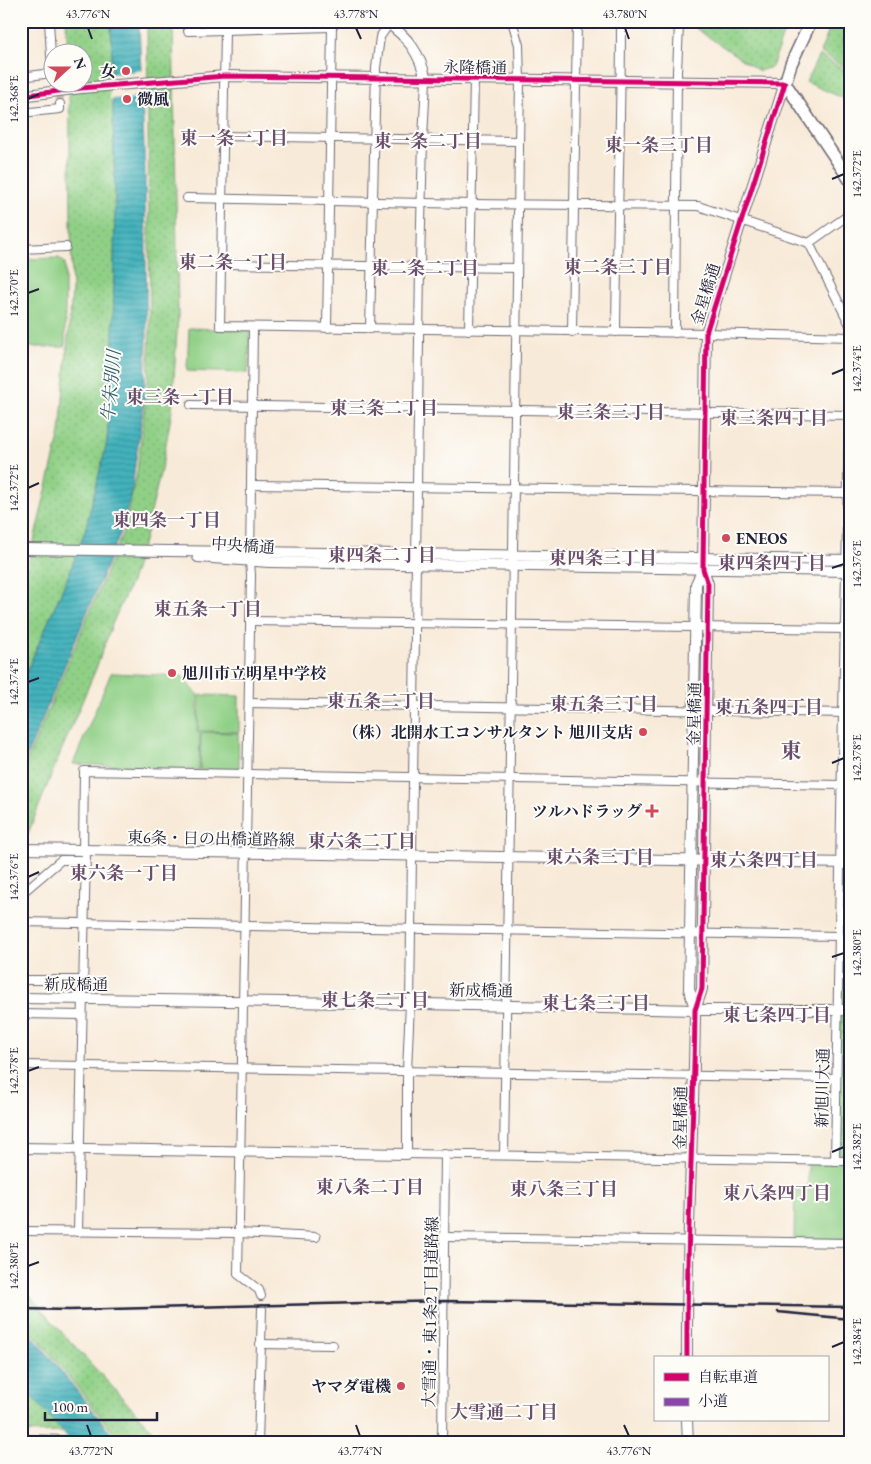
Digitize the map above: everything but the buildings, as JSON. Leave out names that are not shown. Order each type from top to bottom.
[{"type":"highway","points":[[21,1442],[67,1443]]},
{"type":"main road","points":[[811,21],[791,64],[785,83],[850,180]]},
{"type":"street","points":[[49,21],[50,42]]},
{"type":"street","points":[[504,1155],[520,80],[519,45],[512,21]]},
{"type":"street","points":[[572,332],[577,21]]},
{"type":"street","points":[[616,332],[617,205],[622,82],[621,21]]},
{"type":"street","points":[[673,21],[680,25],[675,333]]},
{"type":"street","points":[[370,329],[373,139],[376,77],[380,37],[388,22],[416,51],[422,62],[426,80],[420,266],[407,1154]]},
{"type":"street","points":[[188,31],[334,24],[330,76],[327,328]]},
{"type":"street","points":[[225,30],[220,326],[850,337]]},
{"type":"street","points":[[21,77],[42,74]]},
{"type":"street","name":"永隆橋通","points":[[21,96],[81,88],[225,76],[785,83]]},
{"type":"street","points":[[469,330],[474,80]]},
{"type":"street","name":"金星橋通","points":[[687,1356],[688,1241],[692,1159],[695,1010],[702,989],[708,627],[708,584],[703,569],[706,333],[785,83]]},
{"type":"street","points":[[21,113],[60,109],[60,104]]},
{"type":"street","points":[[223,136],[518,141]]},
{"type":"street","points":[[187,198],[518,205],[698,206],[809,243],[850,325]]},
{"type":"street","points":[[809,243],[850,214]]},
{"type":"street","points":[[21,249],[66,247]]},
{"type":"street","points":[[220,264],[516,268]]},
{"type":"street","points":[[253,327],[248,776],[238,1274],[260,1290],[262,1296]]},
{"type":"street","name":"新旭川大通","points":[[835,1161],[838,936],[845,863],[841,785],[846,713],[850,385]]},
{"type":"street","points":[[191,405],[849,415]]},
{"type":"street","points":[[251,485],[848,493]]},
{"type":"street","points":[[21,549],[50,550]]},
{"type":"street","points":[[21,553],[50,550]]},
{"type":"street","name":"中央橋通","points":[[50,550],[138,551],[416,565],[848,571]]},
{"type":"street","name":"中央橋通","points":[[250,556],[416,553],[848,560]]},
{"type":"street","name":"金星橋通","points":[[695,1010],[689,989],[696,584],[703,569]]},
{"type":"street","points":[[250,621],[846,629]]},
{"type":"street","points":[[249,703],[846,713]]},
{"type":"street","points":[[78,1232],[85,854],[84,771],[248,776],[841,785]]},
{"type":"street","name":"東6条・日の出橋道路線","points":[[22,849],[85,854],[246,853],[845,863]]},
{"type":"street","points":[[21,894],[61,860],[85,854]]},
{"type":"street","points":[[21,922],[838,936]]},
{"type":"street","points":[[21,980],[83,980]]},
{"type":"street","name":"新成橋通","points":[[21,998],[506,1005],[695,1010],[850,1010]]},
{"type":"street","points":[[21,1014],[82,1015]]},
{"type":"street","points":[[21,1065],[836,1078]]},
{"type":"street","points":[[21,1148],[850,1161]]},
{"type":"street","name":"大雪通・東1条2丁目道路線","points":[[442,1443],[445,1154]]},
{"type":"street","points":[[21,1231],[239,1233],[316,1237]]},
{"type":"street","points":[[444,1237],[850,1243]]},
{"type":"street","points":[[258,1443],[262,1309]]},
{"type":"street","points":[[260,1344],[333,1345]]},
{"type":"street","points":[[688,1422],[688,1443]]},
{"type":"green space","points":[[66,21],[111,21],[115,197],[113,341],[107,442],[85,531],[70,572],[21,684],[21,582],[28,565],[60,433],[72,291],[69,92],[92,92],[92,42],[67,42]]},
{"type":"green space","points":[[147,21],[173,21],[178,316],[172,410],[163,461],[145,538],[131,582],[113,622],[95,671],[21,851],[21,775],[124,530],[137,472],[148,383],[150,329]]},
{"type":"green space","points":[[685,21],[780,21],[786,26],[772,67],[759,71]]},
{"type":"green space","points":[[833,21],[850,21],[850,36],[843,40],[850,53],[850,71],[820,52]]},
{"type":"green space","points":[[819,55],[850,73],[850,110],[845,99],[806,82]]},
{"type":"green space","points":[[59,258],[65,263],[65,347],[21,347],[21,259]]},
{"type":"green space","points":[[189,328],[250,330],[248,373],[187,371]]},
{"type":"green space","points":[[850,421],[850,1161],[835,1161]]},
{"type":"green space","points":[[111,673],[182,676],[198,695],[199,770],[73,764]]},
{"type":"green space","points":[[200,695],[239,696],[239,732],[198,731]]},
{"type":"green space","points":[[201,732],[238,733],[239,768],[236,771],[200,770]]},
{"type":"green space","points":[[808,1161],[850,1161],[850,1243],[794,1243],[795,1190],[808,1190]]},
{"type":"green space","points":[[21,1285],[164,1443],[122,1443],[21,1318]]},
{"type":"green space","points":[[21,1384],[64,1432],[21,1433]]},
{"type":"water","name":"牛朱別川","points":[[111,21],[139,21],[145,171],[147,341],[144,401],[131,495],[120,534],[21,770],[21,684],[70,572],[85,531],[107,442],[113,341],[115,197]]},
{"type":"water","points":[[21,1321],[119,1443],[73,1443],[23,1387],[21,1384]]},
{"type":"pier","points":[[125,68],[130,72],[143,70],[144,96],[131,98],[127,102],[122,98],[110,99],[109,74],[122,73]]},
{"type":"tunnel","points":[[59,92],[60,104]]},
{"type":"railway","points":[[21,1309],[69,1310],[444,1301],[850,1307]]},
{"type":"railway","points":[[778,1312],[850,1319]]},
{"type":"cycle path","points":[[21,96],[81,88],[225,76],[785,83],[706,333],[703,569],[708,584],[702,989],[695,1010],[687,1356]]},
{"type":"place","name":"女","points":[[126,71]]},
{"type":"place","name":"微風","points":[[127,99]]},
{"type":"place","name":"ENEOS","points":[[726,538]]},
{"type":"place","name":"旭川市立明星中学校","points":[[172,673]]},
{"type":"place","name":"（株）北開水工コンサルタント 旭川支店","points":[[643,732]]},
{"type":"place","name":"ツルハドラッグ","points":[[652,811]]},
{"type":"place","name":"ヤマダ電機","points":[[401,1386]]},
{"type":"district","name":"東一条一丁目","points":[[234,138]]},
{"type":"district","name":"東一条二丁目","points":[[428,141]]},
{"type":"district","name":"東一条三丁目","points":[[659,145]]},
{"type":"district","name":"東二条一丁目","points":[[233,262]]},
{"type":"district","name":"東二条三丁目","points":[[618,267]]},
{"type":"district","name":"東二条二丁目","points":[[425,268]]},
{"type":"district","name":"東三条一丁目","points":[[180,397]]},
{"type":"district","name":"東三条二丁目","points":[[384,408]]},
{"type":"district","name":"東三条三丁目","points":[[611,412]]},
{"type":"district","name":"東三条四丁目","points":[[774,418]]},
{"type":"district","name":"東四条一丁目","points":[[167,520]]},
{"type":"district","name":"東四条二丁目","points":[[382,555]]},
{"type":"district","name":"東四条三丁目","points":[[603,558]]},
{"type":"district","name":"東四条四丁目","points":[[772,563]]},
{"type":"district","name":"東五条一丁目","points":[[208,609]]},
{"type":"district","name":"東五条二丁目","points":[[381,701]]},
{"type":"district","name":"東五条三丁目","points":[[604,704]]},
{"type":"district","name":"東五条四丁目","points":[[769,707]]},
{"type":"district","name":"東","points":[[791,751]]},
{"type":"district","name":"東六条二丁目","points":[[362,841]]},
{"type":"district","name":"東六条三丁目","points":[[600,857]]},
{"type":"district","name":"東六条四丁目","points":[[764,860]]},
{"type":"district","name":"東六条一丁目","points":[[124,873]]},
{"type":"district","name":"東七条二丁目","points":[[375,1000]]},
{"type":"district","name":"東七条三丁目","points":[[596,1003]]},
{"type":"district","name":"東七条四丁目","points":[[777,1015]]},
{"type":"district","name":"東八条二丁目","points":[[370,1187]]},
{"type":"district","name":"東八条三丁目","points":[[564,1189]]},
{"type":"district","name":"東八条四丁目","points":[[777,1193]]},
{"type":"district","name":"大雪通二丁目","points":[[504,1412]]}]
